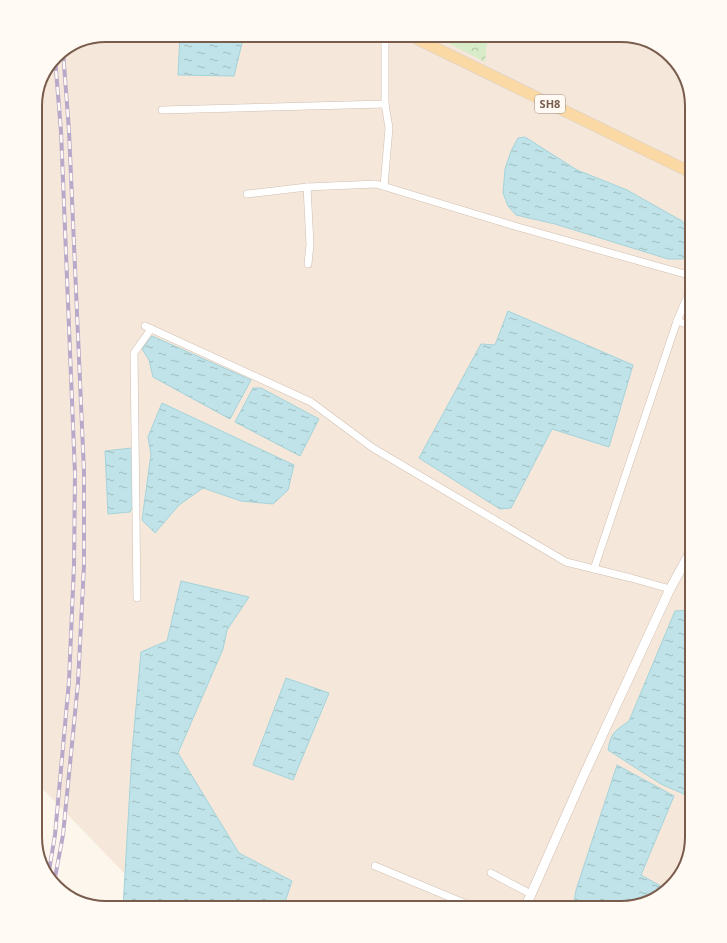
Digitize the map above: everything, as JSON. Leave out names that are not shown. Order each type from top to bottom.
[{"type":"main road","name":"SH8","points":[[423,42],[685,170]]},
{"type":"street","points":[[384,186],[389,128],[385,104],[385,42]]},
{"type":"street","points":[[162,110],[385,104]]},
{"type":"street","points":[[247,194],[306,188],[376,184],[518,227],[685,274]]},
{"type":"street","points":[[306,188],[310,244],[308,264]]},
{"type":"street","points":[[594,569],[685,304]]},
{"type":"street","points":[[678,321],[685,324]]},
{"type":"street","points":[[137,598],[134,353],[148,328],[310,402],[373,448],[566,562],[670,589]]},
{"type":"street","points":[[529,901],[582,777],[670,589],[685,562]]},
{"type":"street","points":[[375,866],[459,901]]},
{"type":"street","points":[[491,873],[532,894]]},
{"type":"shaded area","points":[[106,42],[625,42],[641,45],[653,51],[663,58],[674,71],[683,90],[685,106],[685,837],[683,853],[676,869],[669,879],[656,890],[637,899],[621,901],[151,901],[42,788],[42,102],[44,90],[55,67],[64,58],[86,45]]},
{"type":"green space","points":[[446,42],[487,42],[485,62]]},
{"type":"water","points":[[180,42],[242,42],[234,76],[178,75]]},
{"type":"water","points":[[525,137],[577,170],[627,190],[682,221],[685,225],[685,258],[668,259],[555,224],[516,215],[508,206],[503,193],[505,169],[511,151],[518,138]]},
{"type":"water","points":[[508,311],[633,365],[609,447],[552,429],[511,508],[500,509],[419,458],[481,344],[495,345]]},
{"type":"water","points":[[152,336],[251,380],[230,419],[153,377],[149,360],[142,349]]},
{"type":"water","points":[[253,388],[261,388],[319,419],[300,456],[235,422]]},
{"type":"water","points":[[162,403],[294,465],[288,490],[273,504],[241,501],[203,488],[179,505],[155,533],[142,520],[151,454],[148,437]]},
{"type":"water","points":[[132,448],[139,491],[130,512],[108,514],[105,451]]},
{"type":"water","points":[[181,581],[249,597],[227,630],[223,649],[178,753],[239,853],[292,881],[285,901],[123,901],[132,752],[141,652],[167,641]]},
{"type":"water","points":[[685,610],[685,795],[661,784],[608,750],[614,732],[629,721],[675,611]]},
{"type":"water","points":[[286,678],[329,693],[293,780],[253,765]]},
{"type":"water","points":[[617,765],[674,796],[641,875],[661,886],[637,899],[621,901],[574,901],[576,890]]},
{"type":"railway","points":[[55,875],[63,835],[78,683],[84,565],[84,472],[69,131],[64,58]]},
{"type":"railway","points":[[50,866],[55,835],[69,681],[74,565],[75,474],[61,131],[56,66]]}]
